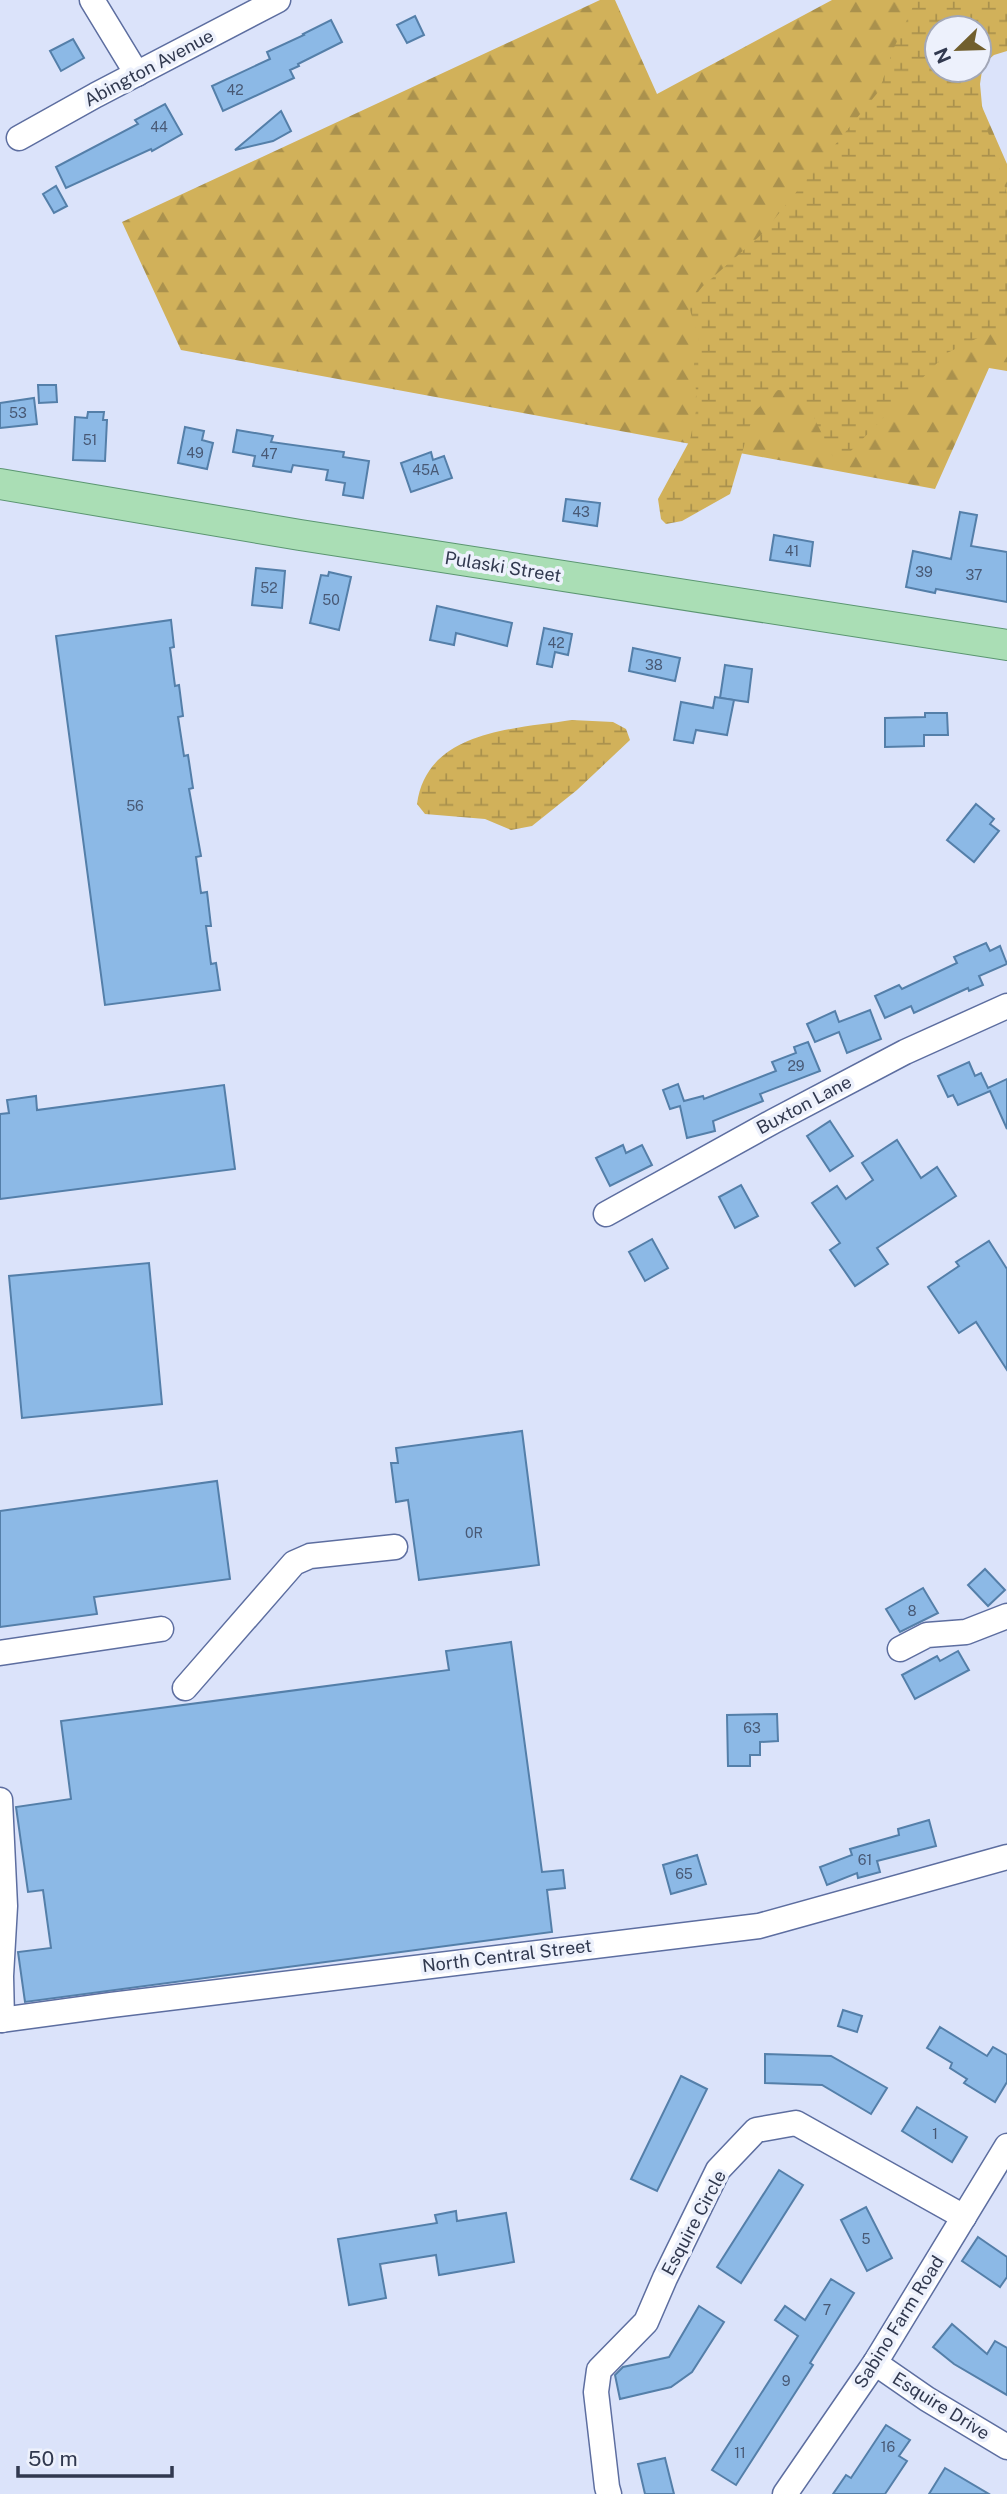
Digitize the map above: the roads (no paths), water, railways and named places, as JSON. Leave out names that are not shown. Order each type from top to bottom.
[{"type":"main road","name":"Pulaski Street","points":[[0,484],[300,535],[1007,645]]},
{"type":"street","points":[[92,0],[137,74]]},
{"type":"street","name":"Abington Avenue","points":[[19,138],[278,0]]},
{"type":"street","name":"Buxton Lane","points":[[606,1214],[905,1052],[1007,1006]]},
{"type":"street","points":[[185,1688],[294,1563],[310,1556],[395,1547]]},
{"type":"street","points":[[900,1649],[927,1636],[966,1632],[1007,1616]]},
{"type":"street","points":[[0,1653],[161,1629]]},
{"type":"street","points":[[0,1800],[5,1906],[1,2020]]},
{"type":"street","name":"North Central Street","points":[[1,2020],[759,1926],[1007,1857]]},
{"type":"street","name":"Esquire Circle","points":[[610,2494],[596,2392],[599,2370],[646,2322],[718,2170],[757,2130],[796,2123],[964,2217]]},
{"type":"street","name":"Sabino Farm Road","points":[[785,2494],[875,2363],[1007,2146]]},
{"type":"street","name":"Esquire Drive","points":[[875,2363],[927,2399],[1007,2447]]}]
